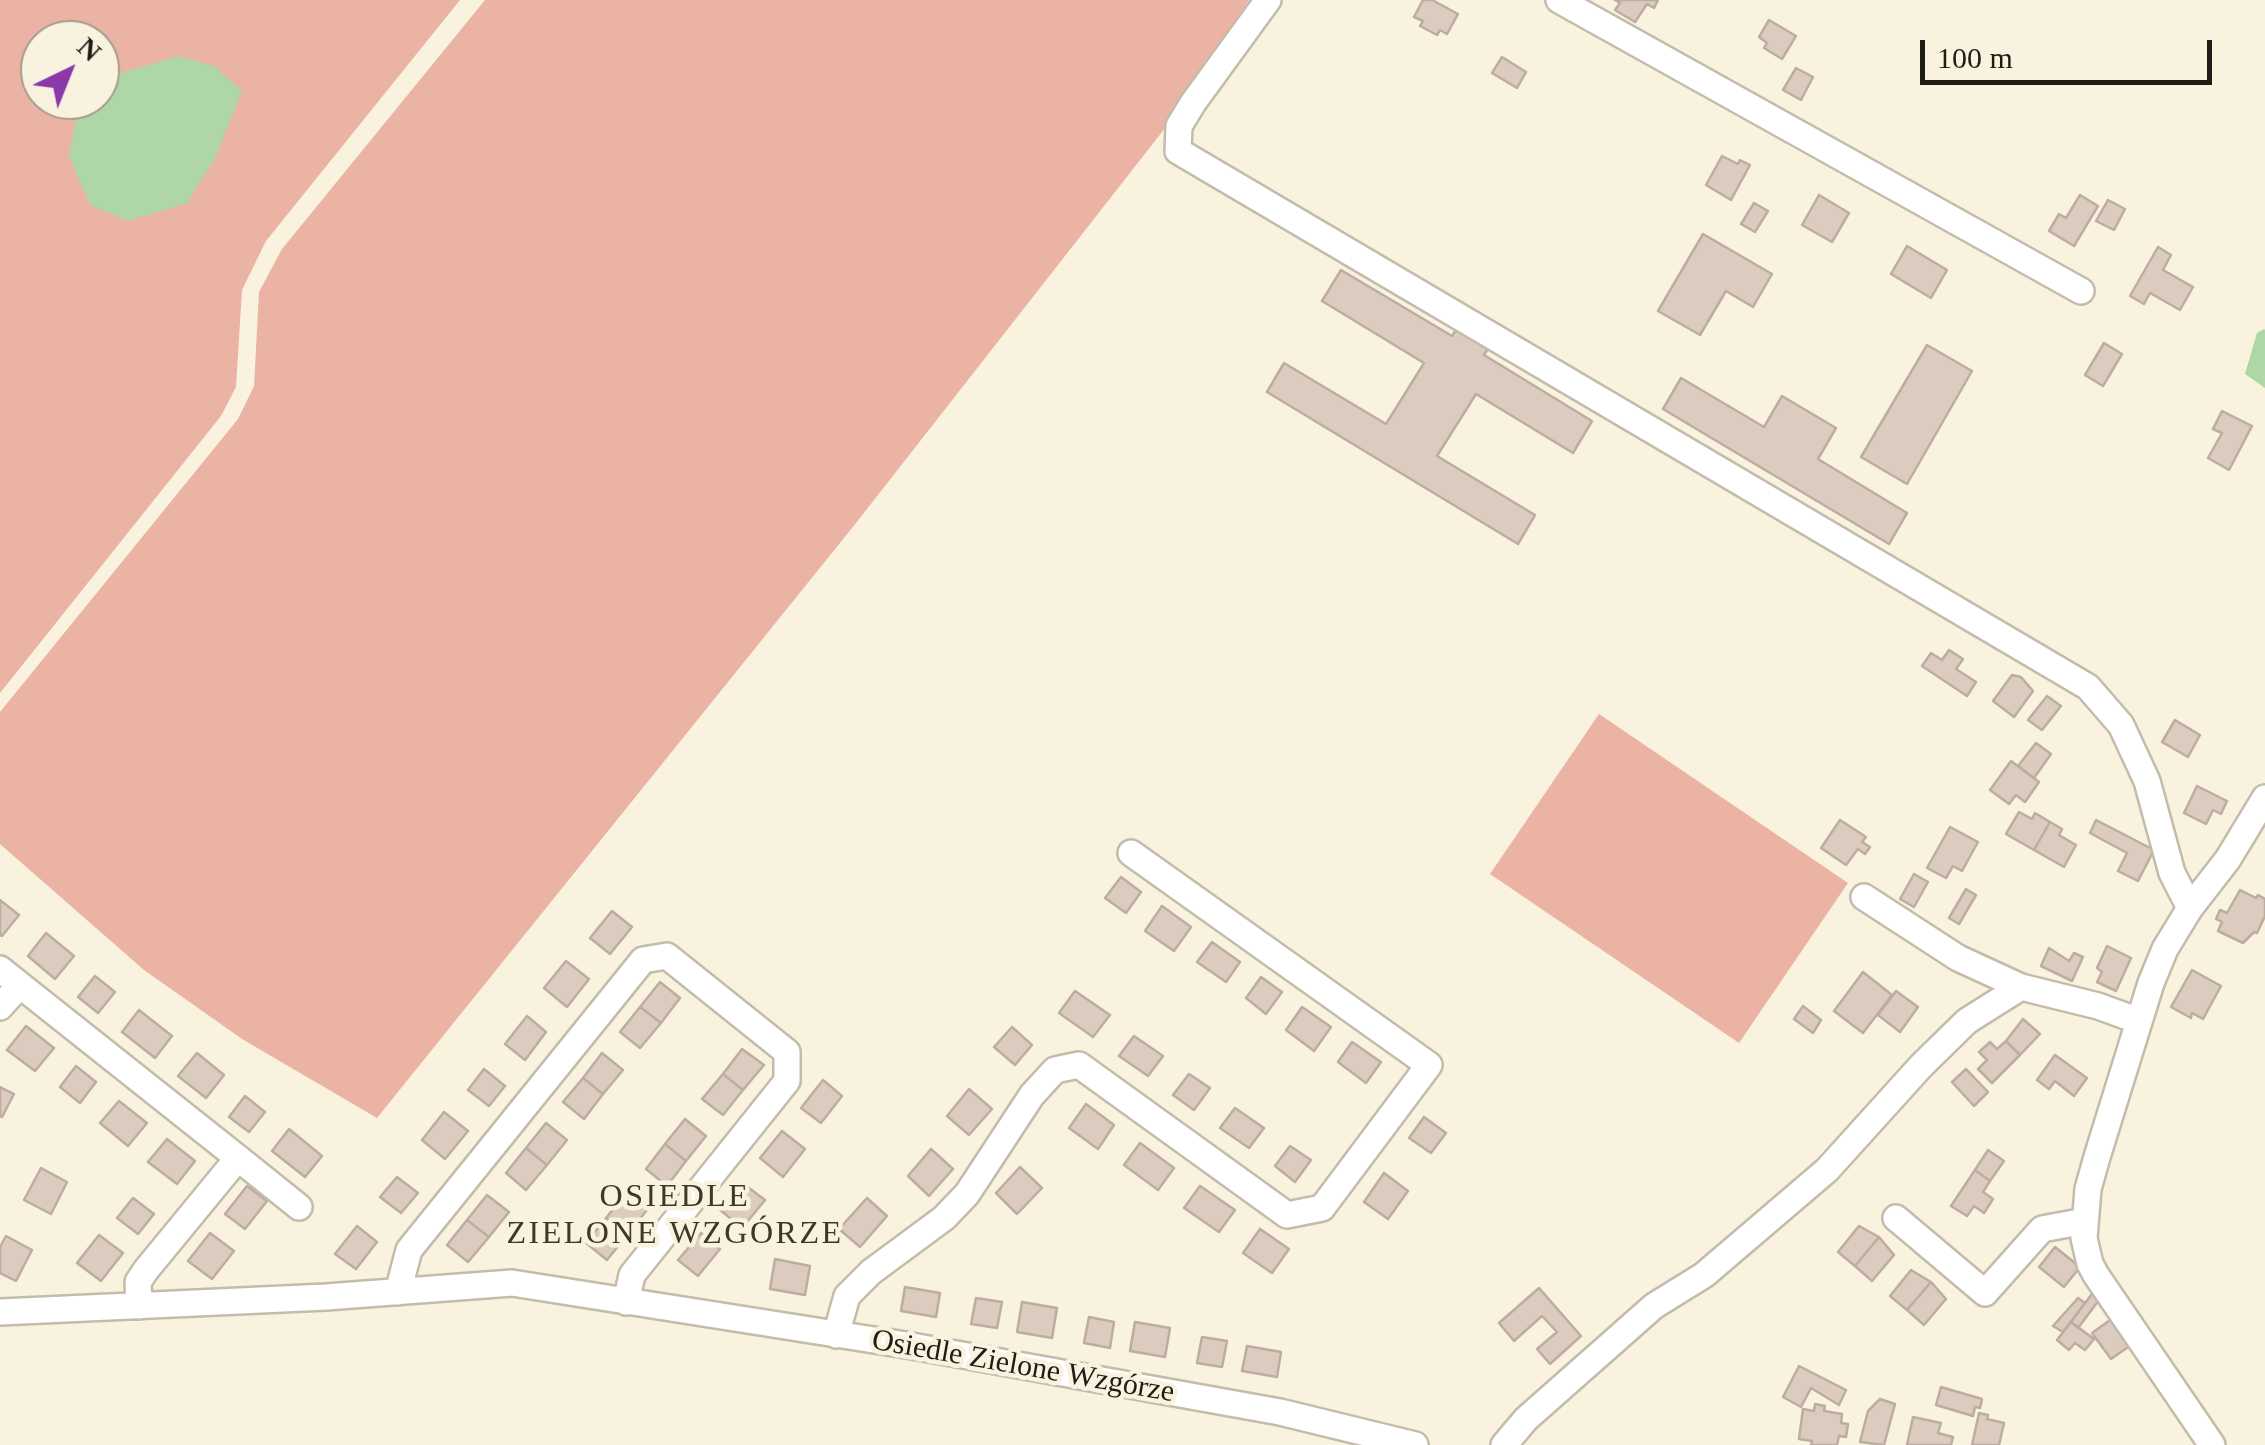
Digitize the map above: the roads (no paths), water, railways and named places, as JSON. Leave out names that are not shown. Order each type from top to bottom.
[{"type":"street","points":[[1268,0],[1186,114],[1179,126],[1178,151],[2088,686],[2130,742],[2157,811],[2172,872],[2190,908]]},
{"type":"street","points":[[1559,0],[2080,291]]},
{"type":"street","points":[[2212,1445],[2096,1275],[2086,1253],[2084,1221],[2097,1157],[2138,1021],[2166,950],[2265,798]]},
{"type":"street","name":"Osiedle Zielone Wzgórze","points":[[1130,853],[1428,1065],[1322,1208],[1287,1215],[1079,1065],[1055,1070],[1032,1096],[967,1194],[944,1218],[872,1272],[847,1296],[836,1335],[1280,1412],[1415,1445]]},
{"type":"street","points":[[1864,897],[1958,958],[2021,986],[2138,1021]]},
{"type":"street","points":[[398,1292],[409,1250],[642,960],[667,956],[787,1052],[788,1082],[632,1275],[626,1302]]},
{"type":"street","points":[[0,1007],[10,977],[299,1207]]},
{"type":"street","points":[[1504,1445],[1526,1419],[1654,1306],[1704,1275],[1827,1170],[1967,1021],[2021,986]]},
{"type":"street","points":[[139,1306],[138,1282],[146,1270],[238,1158]]},
{"type":"street","points":[[1896,1218],[1984,1293],[2042,1229],[2084,1221]]},
{"type":"street","points":[[0,1312],[512,1284],[836,1335]]},
{"type":"district","name":"OSIEDLE ZIELONE WZGÓRZE","points":[[675,1216]]}]
